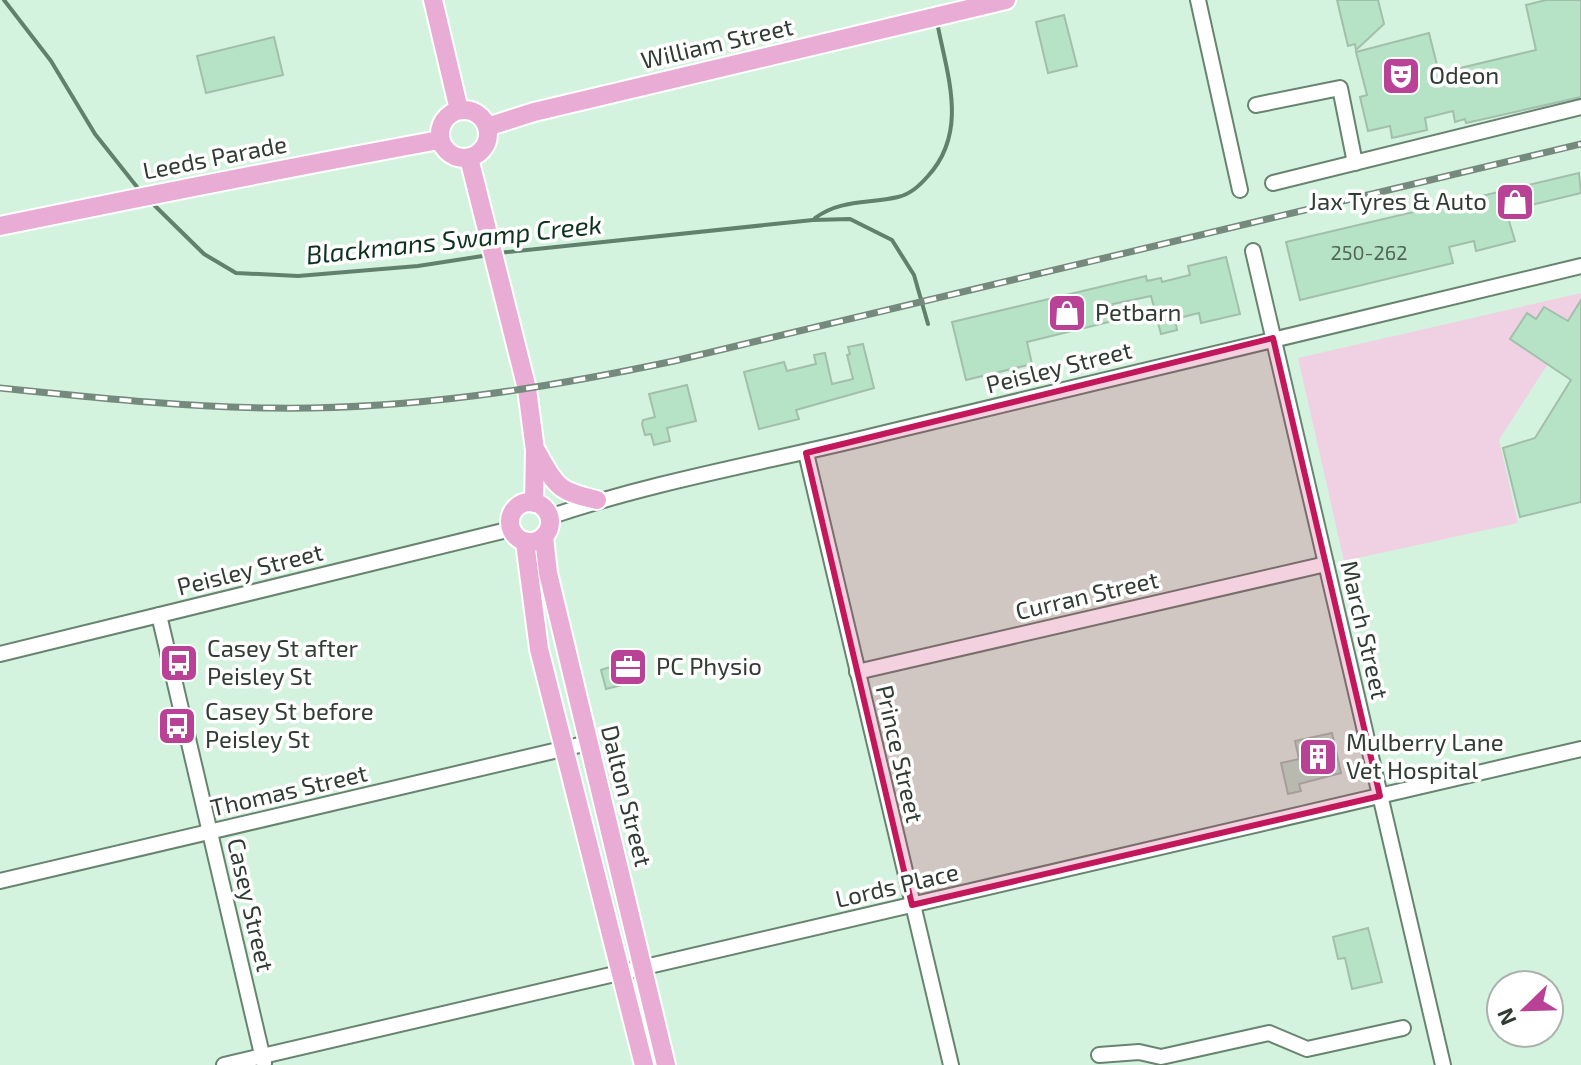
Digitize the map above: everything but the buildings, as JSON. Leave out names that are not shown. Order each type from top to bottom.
[{"type":"main road","points":[[433,0],[459,110]]},
{"type":"main road","name":"William Street","points":[[487,127],[534,112],[1006,0]]},
{"type":"main road","points":[[459,110],[479,115],[487,127],[483,150],[469,158],[454,157],[439,140],[445,117],[459,110]]},
{"type":"main road","name":"Leeds Parade","points":[[0,226],[163,191],[439,140]]},
{"type":"main road","points":[[469,158],[527,389],[535,450],[534,503]]},
{"type":"main road","points":[[535,450],[554,483],[567,493],[597,500]]},
{"type":"main road","points":[[534,503],[544,508],[550,528],[544,537],[532,543],[519,539],[511,529],[511,517],[517,507],[534,503]]},
{"type":"main road","name":"Dalton Street","points":[[544,537],[548,573],[666,1065]]},
{"type":"main road","name":"Dalton Street","points":[[525,542],[539,649],[644,1065]]},
{"type":"street","points":[[1198,0],[1240,190]]},
{"type":"street","points":[[1256,105],[1340,88],[1355,163]]},
{"type":"street","points":[[1273,183],[1581,107]]},
{"type":"street","name":"March Street","points":[[1253,251],[1443,1065]]},
{"type":"street","name":"Peisley Street","points":[[549,517],[597,500],[806,453],[1581,266]]},
{"type":"street","name":"Prince Street","points":[[806,453],[951,1065]]},
{"type":"street","name":"Peisley Street","points":[[0,654],[511,529]]},
{"type":"street","name":"Curran Street","points":[[857,672],[1326,564]]},
{"type":"street","name":"Casey Street","points":[[159,615],[264,1060]]},
{"type":"street","name":"Thomas Street","points":[[0,881],[588,743]]},
{"type":"street","name":"Lords Place","points":[[224,1065],[264,1060],[621,973],[1581,749]]},
{"type":"street","points":[[1099,1055],[1139,1052],[1161,1057],[1269,1033],[1307,1049],[1403,1028]]},
{"type":"highlighted area","points":[[1273,338],[1380,796],[912,905],[806,453]]},
{"type":"shaded area","points":[[1581,293],[1581,312],[1499,440],[1518,523],[1344,561],[1298,358]]},
{"type":"waterway","name":"Blackmans Swamp Creek","points":[[4,0],[51,61],[95,134],[141,192]]},
{"type":"waterway","points":[[815,218],[845,205],[907,194],[925,179],[941,159],[952,121],[952,102],[937,22]]},
{"type":"waterway","name":"Blackmans Swamp Creek","points":[[150,201],[204,254],[236,273],[298,276],[418,266],[489,255]]},
{"type":"waterway","name":"Blackmans Swamp Creek","points":[[498,253],[813,220],[850,219],[892,240],[914,275],[928,324]]},
{"type":"railway","points":[[0,388],[170,404],[272,408],[374,405],[525,389],[674,361],[1581,144]]},
{"type":"place","name":"Odeon","points":[[1401,76]]},
{"type":"place","name":"Jax Tyres & Auto","points":[[1515,202]]},
{"type":"place","name":"Petbarn","points":[[1067,313]]},
{"type":"place","name":"Casey St after Peisley St","points":[[179,663]]},
{"type":"place","name":"PC Physio","points":[[628,667]]},
{"type":"place","name":"Casey St before Peisley St","points":[[177,726]]},
{"type":"place","name":"Mulberry Lane Vet Hospital","points":[[1318,757]]}]
